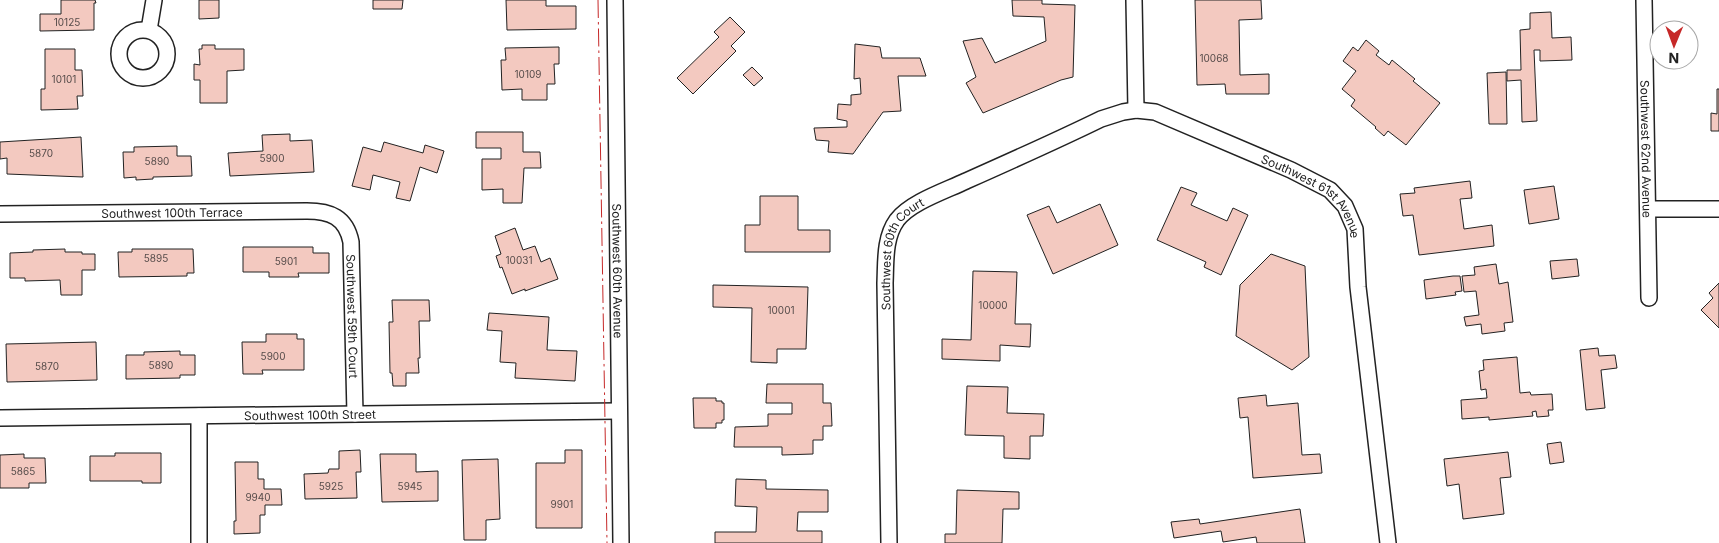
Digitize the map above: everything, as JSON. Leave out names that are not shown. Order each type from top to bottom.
[{"type":"street","points":[[149,30],[154,0]]},
{"type":"street","name":"Southwest 60th Avenue","points":[[615,0],[621,543]]},
{"type":"street","points":[[1134,0],[1136,110]]},
{"type":"street","name":"Southwest 62nd Avenue","points":[[1644,0],[1648,298]]},
{"type":"street","name":"Southwest 60th Court","points":[[889,543],[885,283],[888,241],[892,228],[898,218],[920,202],[1101,120],[1123,112],[1136,110]]},
{"type":"street","name":"Southwest 61st Avenue","points":[[1136,110],[1147,110],[1163,114],[1291,170],[1330,190],[1346,206],[1355,229],[1358,287],[1388,543]]},
{"type":"street","points":[[1648,209],[1719,209]]},
{"type":"street","name":"Southwest 100th Terrace","points":[[0,214],[307,211],[326,213],[342,221]]},
{"type":"street","name":"Southwest 59th Court","points":[[342,221],[350,234],[351,242],[355,414]]},
{"type":"street","name":"Southwest 100th Street","points":[[0,418],[619,411]]},
{"type":"street","points":[[199,416],[199,543]]},
{"type":"building","points":[[61,0],[95,0],[94,30],[40,31],[40,14],[61,14]]},
{"type":"building","points":[[199,0],[219,0],[219,18],[199,19]]},
{"type":"building","points":[[373,0],[403,0],[402,9],[373,9]]},
{"type":"building","points":[[506,0],[546,0],[546,6],[576,6],[576,29],[507,30]]},
{"type":"building","points":[[1012,0],[1042,0],[1042,4],[1075,5],[1073,77],[1061,80],[983,113],[966,83],[976,77],[963,41],[982,38],[995,63],[1046,41],[1044,17],[1013,16]]},
{"type":"building","points":[[1195,0],[1261,0],[1262,19],[1239,20],[1240,75],[1269,74],[1269,94],[1226,94],[1225,84],[1197,85]]},
{"type":"building","points":[[1551,12],[1552,38],[1571,37],[1572,60],[1540,61],[1540,50],[1534,50],[1537,121],[1522,122],[1521,80],[1507,81],[1507,70],[1521,70],[1520,30],[1530,29],[1530,13]]},
{"type":"building","points":[[730,17],[745,32],[731,46],[736,51],[693,94],[677,78],[719,37],[714,32]]},
{"type":"building","points":[[1366,40],[1379,51],[1376,55],[1389,65],[1392,60],[1415,79],[1413,81],[1440,103],[1406,145],[1388,131],[1384,136],[1351,106],[1355,100],[1342,89],[1356,71],[1343,61],[1353,47],[1358,51]]},
{"type":"building","points":[[855,44],[880,47],[882,58],[920,58],[926,76],[898,76],[901,111],[883,112],[853,154],[828,152],[829,141],[816,140],[814,128],[847,127],[847,121],[837,119],[838,104],[851,105],[851,95],[861,94],[860,78],[854,79]]},
{"type":"building","points":[[202,45],[215,45],[215,49],[244,49],[244,70],[227,71],[227,103],[200,103],[200,80],[194,80],[194,64],[200,65],[199,49],[202,49]]},
{"type":"building","points":[[559,47],[559,64],[554,64],[555,84],[547,84],[547,100],[522,100],[522,89],[502,90],[501,60],[506,60],[505,48]]},
{"type":"building","points":[[45,49],[75,49],[75,70],[82,70],[83,96],[77,96],[78,109],[41,110],[41,89],[45,89]]},
{"type":"building","points":[[752,67],[763,78],[754,86],[743,75]]},
{"type":"building","points":[[1506,72],[1507,124],[1489,124],[1487,73]]},
{"type":"building","points":[[1717,89],[1719,89],[1719,131],[1711,131],[1711,113],[1717,114]]},
{"type":"building","points":[[476,132],[523,132],[523,152],[540,152],[541,168],[524,168],[522,203],[503,203],[503,189],[482,190],[482,159],[501,159],[501,148],[476,148]]},
{"type":"building","points":[[290,134],[290,141],[312,140],[314,172],[230,176],[228,153],[263,151],[262,135]]},
{"type":"building","points":[[81,137],[83,177],[7,174],[7,158],[0,159],[0,142]]},
{"type":"building","points":[[384,142],[423,153],[425,145],[444,151],[437,173],[420,167],[410,201],[396,198],[400,182],[373,175],[370,190],[352,186],[363,147],[381,152]]},
{"type":"building","points":[[177,146],[177,156],[191,156],[192,176],[153,177],[153,179],[136,180],[136,177],[124,178],[123,152],[134,152],[134,147]]},
{"type":"building","points":[[1470,181],[1472,198],[1460,199],[1464,229],[1492,225],[1494,246],[1419,255],[1413,215],[1403,216],[1400,194],[1415,193],[1414,188]]},
{"type":"building","points":[[1554,186],[1559,219],[1529,224],[1524,190]]},
{"type":"building","points":[[1181,187],[1197,193],[1191,205],[1227,221],[1233,208],[1248,215],[1221,275],[1204,267],[1206,262],[1157,240]]},
{"type":"building","points":[[760,196],[798,196],[798,230],[830,230],[830,252],[745,252],[745,225],[760,225]]},
{"type":"building","points":[[1100,204],[1118,245],[1053,274],[1027,215],[1049,206],[1057,223]]},
{"type":"building","points":[[515,228],[523,250],[535,246],[541,262],[550,258],[558,279],[512,294],[496,256],[501,254],[495,236]]},
{"type":"building","points":[[243,247],[313,247],[313,253],[329,253],[329,273],[298,273],[299,277],[269,277],[269,272],[243,272]]},
{"type":"building","points":[[65,249],[65,252],[95,254],[95,270],[82,270],[82,295],[61,295],[60,280],[25,281],[25,278],[10,278],[10,253]]},
{"type":"building","points":[[132,249],[193,249],[194,273],[187,273],[187,276],[119,277],[118,252],[132,252]]},
{"type":"building","points":[[1271,254],[1305,266],[1309,357],[1292,370],[1236,336],[1240,285]]},
{"type":"building","points":[[1577,259],[1579,276],[1552,279],[1550,261]]},
{"type":"building","points":[[1496,264],[1499,284],[1508,282],[1513,322],[1504,323],[1505,331],[1482,334],[1481,324],[1466,326],[1464,317],[1479,315],[1476,291],[1464,292],[1462,276],[1475,275],[1474,267]]},
{"type":"building","points":[[973,271],[1017,272],[1015,324],[1031,324],[1030,347],[1000,345],[1000,361],[942,359],[942,339],[971,340]]},
{"type":"building","points":[[1460,276],[1462,291],[1455,292],[1456,295],[1426,299],[1424,280]]},
{"type":"building","points":[[1719,283],[1719,328],[1701,310],[1713,298],[1709,293]]},
{"type":"building","points":[[713,285],[808,287],[806,349],[777,349],[777,363],[751,362],[752,308],[713,307]]},
{"type":"building","points":[[392,300],[429,300],[430,321],[419,321],[419,373],[406,373],[406,386],[393,386],[392,373],[390,373],[389,322],[393,322]]},
{"type":"building","points":[[489,313],[549,317],[547,350],[577,351],[575,381],[515,378],[516,363],[500,362],[502,331],[487,330]]},
{"type":"building","points":[[266,334],[297,334],[297,339],[304,339],[304,370],[262,370],[263,374],[243,374],[242,342],[266,342]]},
{"type":"building","points":[[96,342],[97,380],[7,382],[6,344]]},
{"type":"building","points":[[1598,348],[1599,356],[1615,355],[1617,368],[1601,370],[1605,408],[1586,410],[1580,350]]},
{"type":"building","points":[[180,351],[180,355],[195,355],[195,375],[180,375],[180,378],[126,379],[126,355],[144,355],[144,352]]},
{"type":"building","points":[[1517,357],[1520,393],[1530,392],[1531,395],[1552,394],[1553,410],[1548,410],[1549,416],[1537,417],[1536,411],[1532,412],[1533,416],[1489,420],[1489,417],[1462,419],[1461,400],[1487,398],[1486,389],[1481,390],[1479,371],[1484,370],[1483,360]]},
{"type":"building","points":[[767,384],[823,384],[823,403],[831,403],[832,426],[823,426],[823,440],[813,440],[813,454],[782,455],[782,447],[734,447],[735,427],[768,426],[768,414],[792,414],[792,403],[766,403]]},
{"type":"building","points":[[967,386],[1008,387],[1007,413],[1044,414],[1043,436],[1030,436],[1030,459],[1004,458],[1004,436],[965,435]]},
{"type":"building","points":[[1266,395],[1267,406],[1298,403],[1302,455],[1320,454],[1322,473],[1253,478],[1248,417],[1240,418],[1238,398]]},
{"type":"building","points":[[693,398],[716,398],[716,401],[722,401],[724,403],[724,420],[722,420],[722,423],[716,423],[716,428],[694,428]]},
{"type":"building","points":[[1561,442],[1564,462],[1550,464],[1547,444]]},
{"type":"building","points":[[360,450],[361,472],[356,472],[357,498],[305,499],[304,474],[328,473],[329,469],[339,469],[339,451]]},
{"type":"building","points":[[565,450],[582,450],[582,528],[536,528],[536,463],[565,463]]},
{"type":"building","points":[[1508,452],[1511,477],[1500,478],[1504,514],[1463,519],[1459,484],[1447,486],[1444,459]]},
{"type":"building","points":[[115,453],[161,453],[161,483],[90,481],[90,456],[115,456]]},
{"type":"building","points":[[24,454],[24,458],[45,458],[46,483],[29,483],[29,488],[0,488],[0,455]]},
{"type":"building","points":[[380,454],[416,454],[416,472],[438,471],[438,501],[382,502]]},
{"type":"building","points":[[498,459],[500,519],[486,520],[486,540],[464,540],[462,460]]},
{"type":"building","points":[[235,462],[258,462],[258,479],[264,479],[264,489],[281,489],[282,505],[265,505],[265,515],[260,515],[260,533],[234,534],[234,521],[236,521]]},
{"type":"building","points":[[736,479],[766,480],[766,489],[828,490],[828,512],[798,512],[797,531],[822,531],[822,543],[715,543],[715,532],[756,532],[757,507],[735,506]]},
{"type":"building","points":[[957,490],[1019,492],[1019,509],[1003,509],[1002,543],[945,543],[945,534],[956,534]]},
{"type":"building","points":[[1300,509],[1305,543],[1257,543],[1256,537],[1223,542],[1221,531],[1174,538],[1171,522],[1199,519],[1200,524]]},
{"type":"power","points":[[598,0],[607,543]]}]
